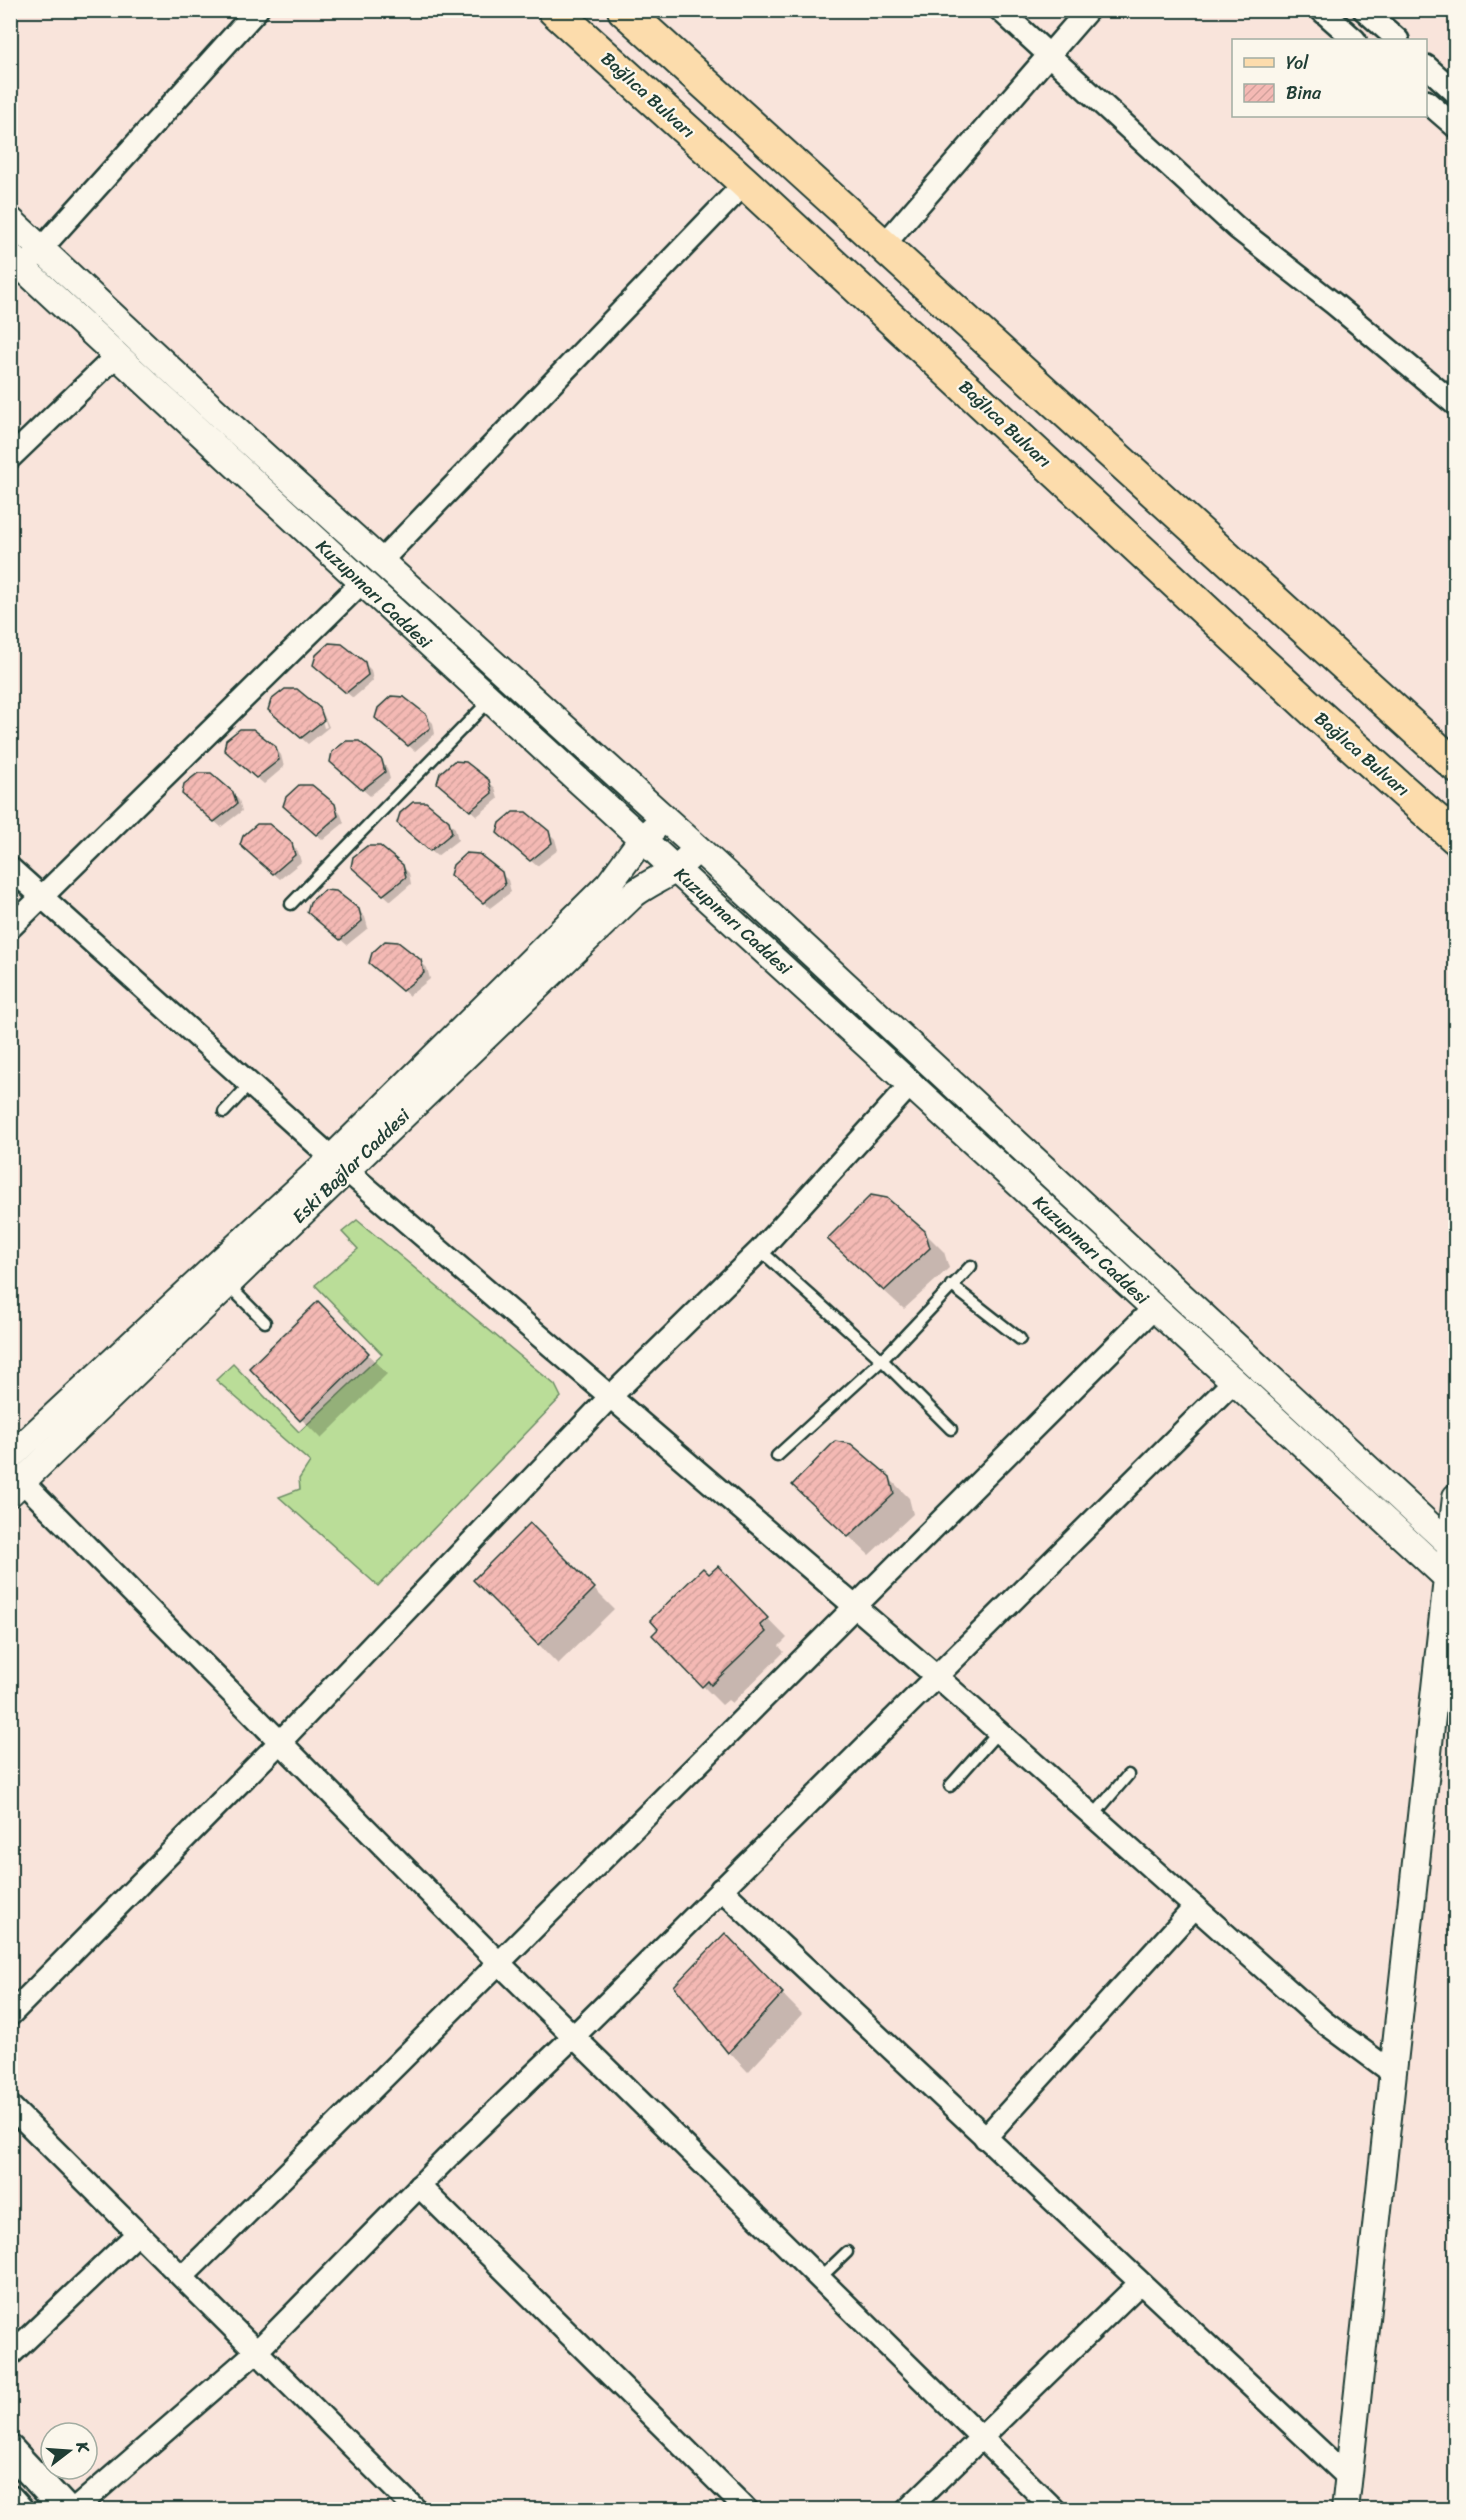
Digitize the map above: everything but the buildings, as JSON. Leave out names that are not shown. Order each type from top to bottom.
[{"type":"main road","name":"Bağlıca Bulvarı","points":[[554,10],[745,183],[1306,704],[1455,838]]},
{"type":"main road","points":[[624,10],[1455,766]]},
{"type":"main road","points":[[10,2451],[66,2510]]},
{"type":"main road","points":[[10,2500],[19,2510]]},
{"type":"street","points":[[17,262],[41,249],[257,10]]},
{"type":"street","points":[[1000,10],[1237,228],[1455,405]]},
{"type":"street","points":[[882,247],[1088,10]]},
{"type":"street","points":[[1321,10],[1354,39]]},
{"type":"street","points":[[1364,10],[1397,39]]},
{"type":"street","points":[[1427,68],[1455,93]]},
{"type":"street","points":[[1427,103],[1455,127]]},
{"type":"street","points":[[381,561],[745,183]]},
{"type":"street","name":"Kuzupınarı Caddesi","points":[[10,220],[698,849],[1453,1547]]},
{"type":"street","name":"Kuzupınarı Caddesi","points":[[17,262],[361,582],[911,1084],[1451,1582]]},
{"type":"street","points":[[10,458],[117,355]]},
{"type":"street","points":[[10,928],[297,648],[361,582]]},
{"type":"street","name":"Eski Bağlar Caddesi","points":[[15,1480],[226,1284],[609,884],[642,839],[664,818]]},
{"type":"street","name":"Eski Bağlar Caddesi","points":[[10,1457],[340,1164],[634,894],[652,881],[676,869],[698,849]]},
{"type":"street","points":[[10,868],[340,1164],[611,1396],[852,1607],[936,1676],[1324,2022],[1393,2073]]},
{"type":"street","points":[[10,2015],[280,1742],[611,1396],[760,1250],[911,1084]]},
{"type":"street","points":[[183,2276],[500,1964],[852,1607],[1154,1308]]},
{"type":"street","points":[[74,2510],[257,2351],[419,2186],[574,2036],[1234,1381]]},
{"type":"street","points":[[15,1480],[500,1964],[1055,2510]]},
{"type":"street","points":[[1345,2510],[1393,2073],[1451,1582],[1455,1497]]},
{"type":"street","points":[[721,1889],[1348,2478]]},
{"type":"street","points":[[985,2138],[1195,1907]]},
{"type":"street","points":[[10,2106],[416,2510]]},
{"type":"street","points":[[419,2186],[747,2510]]},
{"type":"street","points":[[10,2355],[138,2233]]},
{"type":"street","points":[[907,2510],[1140,2283]]},
{"type":"lane","points":[[291,904],[490,700]]},
{"type":"lane","points":[[224,1112],[250,1084]]},
{"type":"lane","points":[[760,1250],[882,1360],[951,1429]]},
{"type":"lane","points":[[777,1456],[882,1360],[971,1266]]},
{"type":"lane","points":[[226,1284],[265,1322]]},
{"type":"lane","points":[[951,1286],[1020,1339]]},
{"type":"lane","points":[[950,1786],[998,1732]]},
{"type":"lane","points":[[1093,1816],[1128,1775]]},
{"type":"lane","points":[[820,2278],[847,2252]]},
{"type":"green space","points":[[357,1220],[555,1385],[561,1397],[378,1586],[279,1497],[300,1489],[299,1479],[310,1462],[216,1380],[233,1364],[299,1432],[382,1354],[315,1285],[358,1249],[342,1232]]}]
